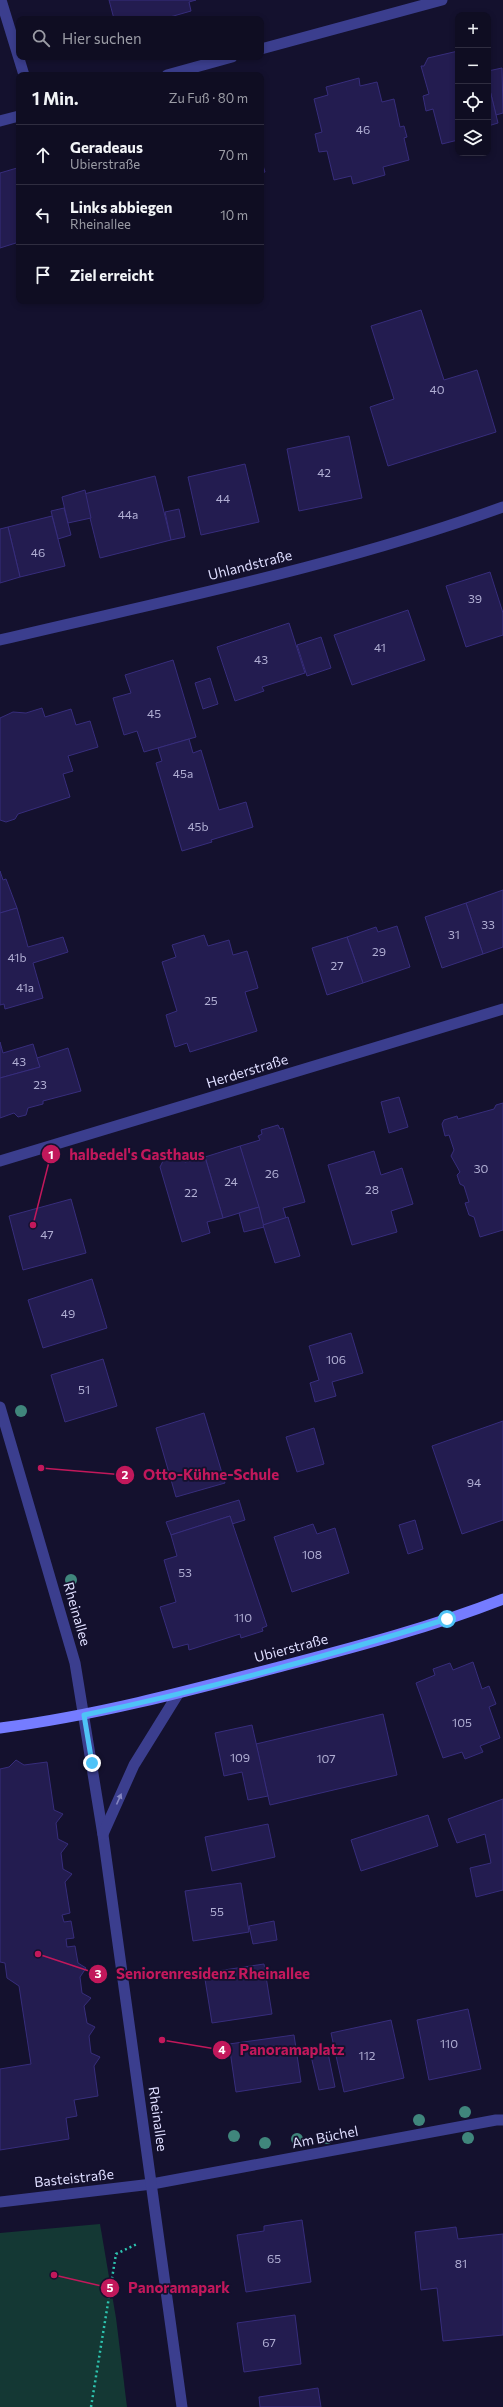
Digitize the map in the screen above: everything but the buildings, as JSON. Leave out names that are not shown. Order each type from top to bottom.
[{"type":"main road","name":"Ubierstraße","points":[[0,1728],[84,1715],[178,1694],[373,1642],[503,1599]]},
{"type":"street","points":[[2,0],[16,48]]},
{"type":"street","points":[[264,48],[442,0]]},
{"type":"street","points":[[20,60],[23,72]]},
{"type":"street","points":[[179,72],[221,60]]},
{"type":"street","points":[[0,121],[16,117]]},
{"type":"street","name":"Uhlandstraße","points":[[0,640],[334,559],[462,521],[503,506]]},
{"type":"street","name":"Herderstraße","points":[[0,1161],[503,1009]]},
{"type":"street","name":"Rheinallee","points":[[0,1407],[75,1663],[103,1835],[182,2407]]},
{"type":"street","points":[[103,1835],[134,1764],[178,1694]]},
{"type":"street","name":"Am Büchel","points":[[152,2184],[488,2121],[503,2120]]},
{"type":"street","name":"Basteistraße","points":[[0,2202],[152,2184]]},
{"type":"path","points":[[90,2407],[116,2254],[159,2233]]},
{"type":"green space","points":[[100,2224],[116,2318],[127,2407],[0,2407],[0,2233]]},
{"type":"place","name":"halbedel's Gasthaus","points":[[33,1225]]},
{"type":"place","name":"Otto-Kühne-Schule","points":[[41,1468]]},
{"type":"place","name":"Seniorenresidenz Rheinallee","points":[[38,1954]]},
{"type":"place","name":"Panoramaplatz","points":[[162,2040]]},
{"type":"place","name":"Panoramapark","points":[[54,2275]]},
{"type":"route","points":[[92,1763],[84,1715],[178,1694],[373,1642],[447,1619]]}]
